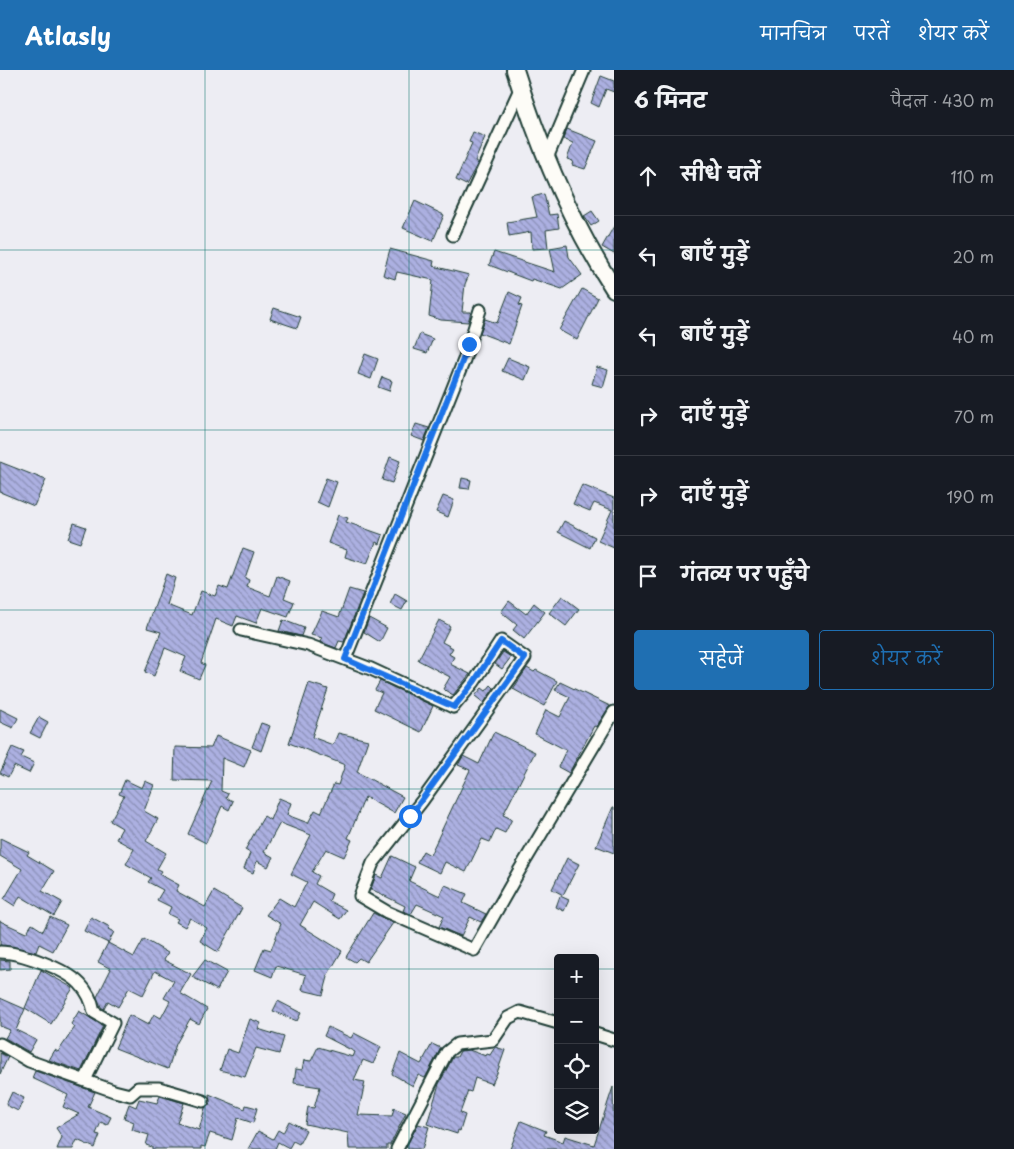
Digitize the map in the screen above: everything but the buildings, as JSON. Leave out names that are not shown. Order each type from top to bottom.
[{"type":"street","points":[[514,70],[560,191],[590,252],[614,289]]},
{"type":"street","points":[[547,158],[584,70]]},
{"type":"street","points":[[453,235],[520,88]]},
{"type":"street","points":[[345,659],[464,360],[480,310]]},
{"type":"street","points":[[241,630],[308,645],[345,659],[454,707],[474,682],[501,641],[525,658],[422,801],[373,863],[360,896],[387,912],[474,950],[614,712]]},
{"type":"street","points":[[0,952],[47,964],[79,983],[92,1002],[94,1012],[113,1023],[85,1080]]},
{"type":"street","points":[[397,1149],[435,1072],[447,1052],[457,1044],[493,1040],[508,1018],[520,1012],[554,1022]]},
{"type":"street","points":[[599,1035],[614,1040]]},
{"type":"street","points":[[0,1044],[29,1061],[130,1094],[138,1088],[158,1088],[203,1101]]},
{"type":"route","points":[[410,816],[525,658],[501,641],[474,682],[454,707],[345,659],[370,592],[423,465],[469,344]]}]
